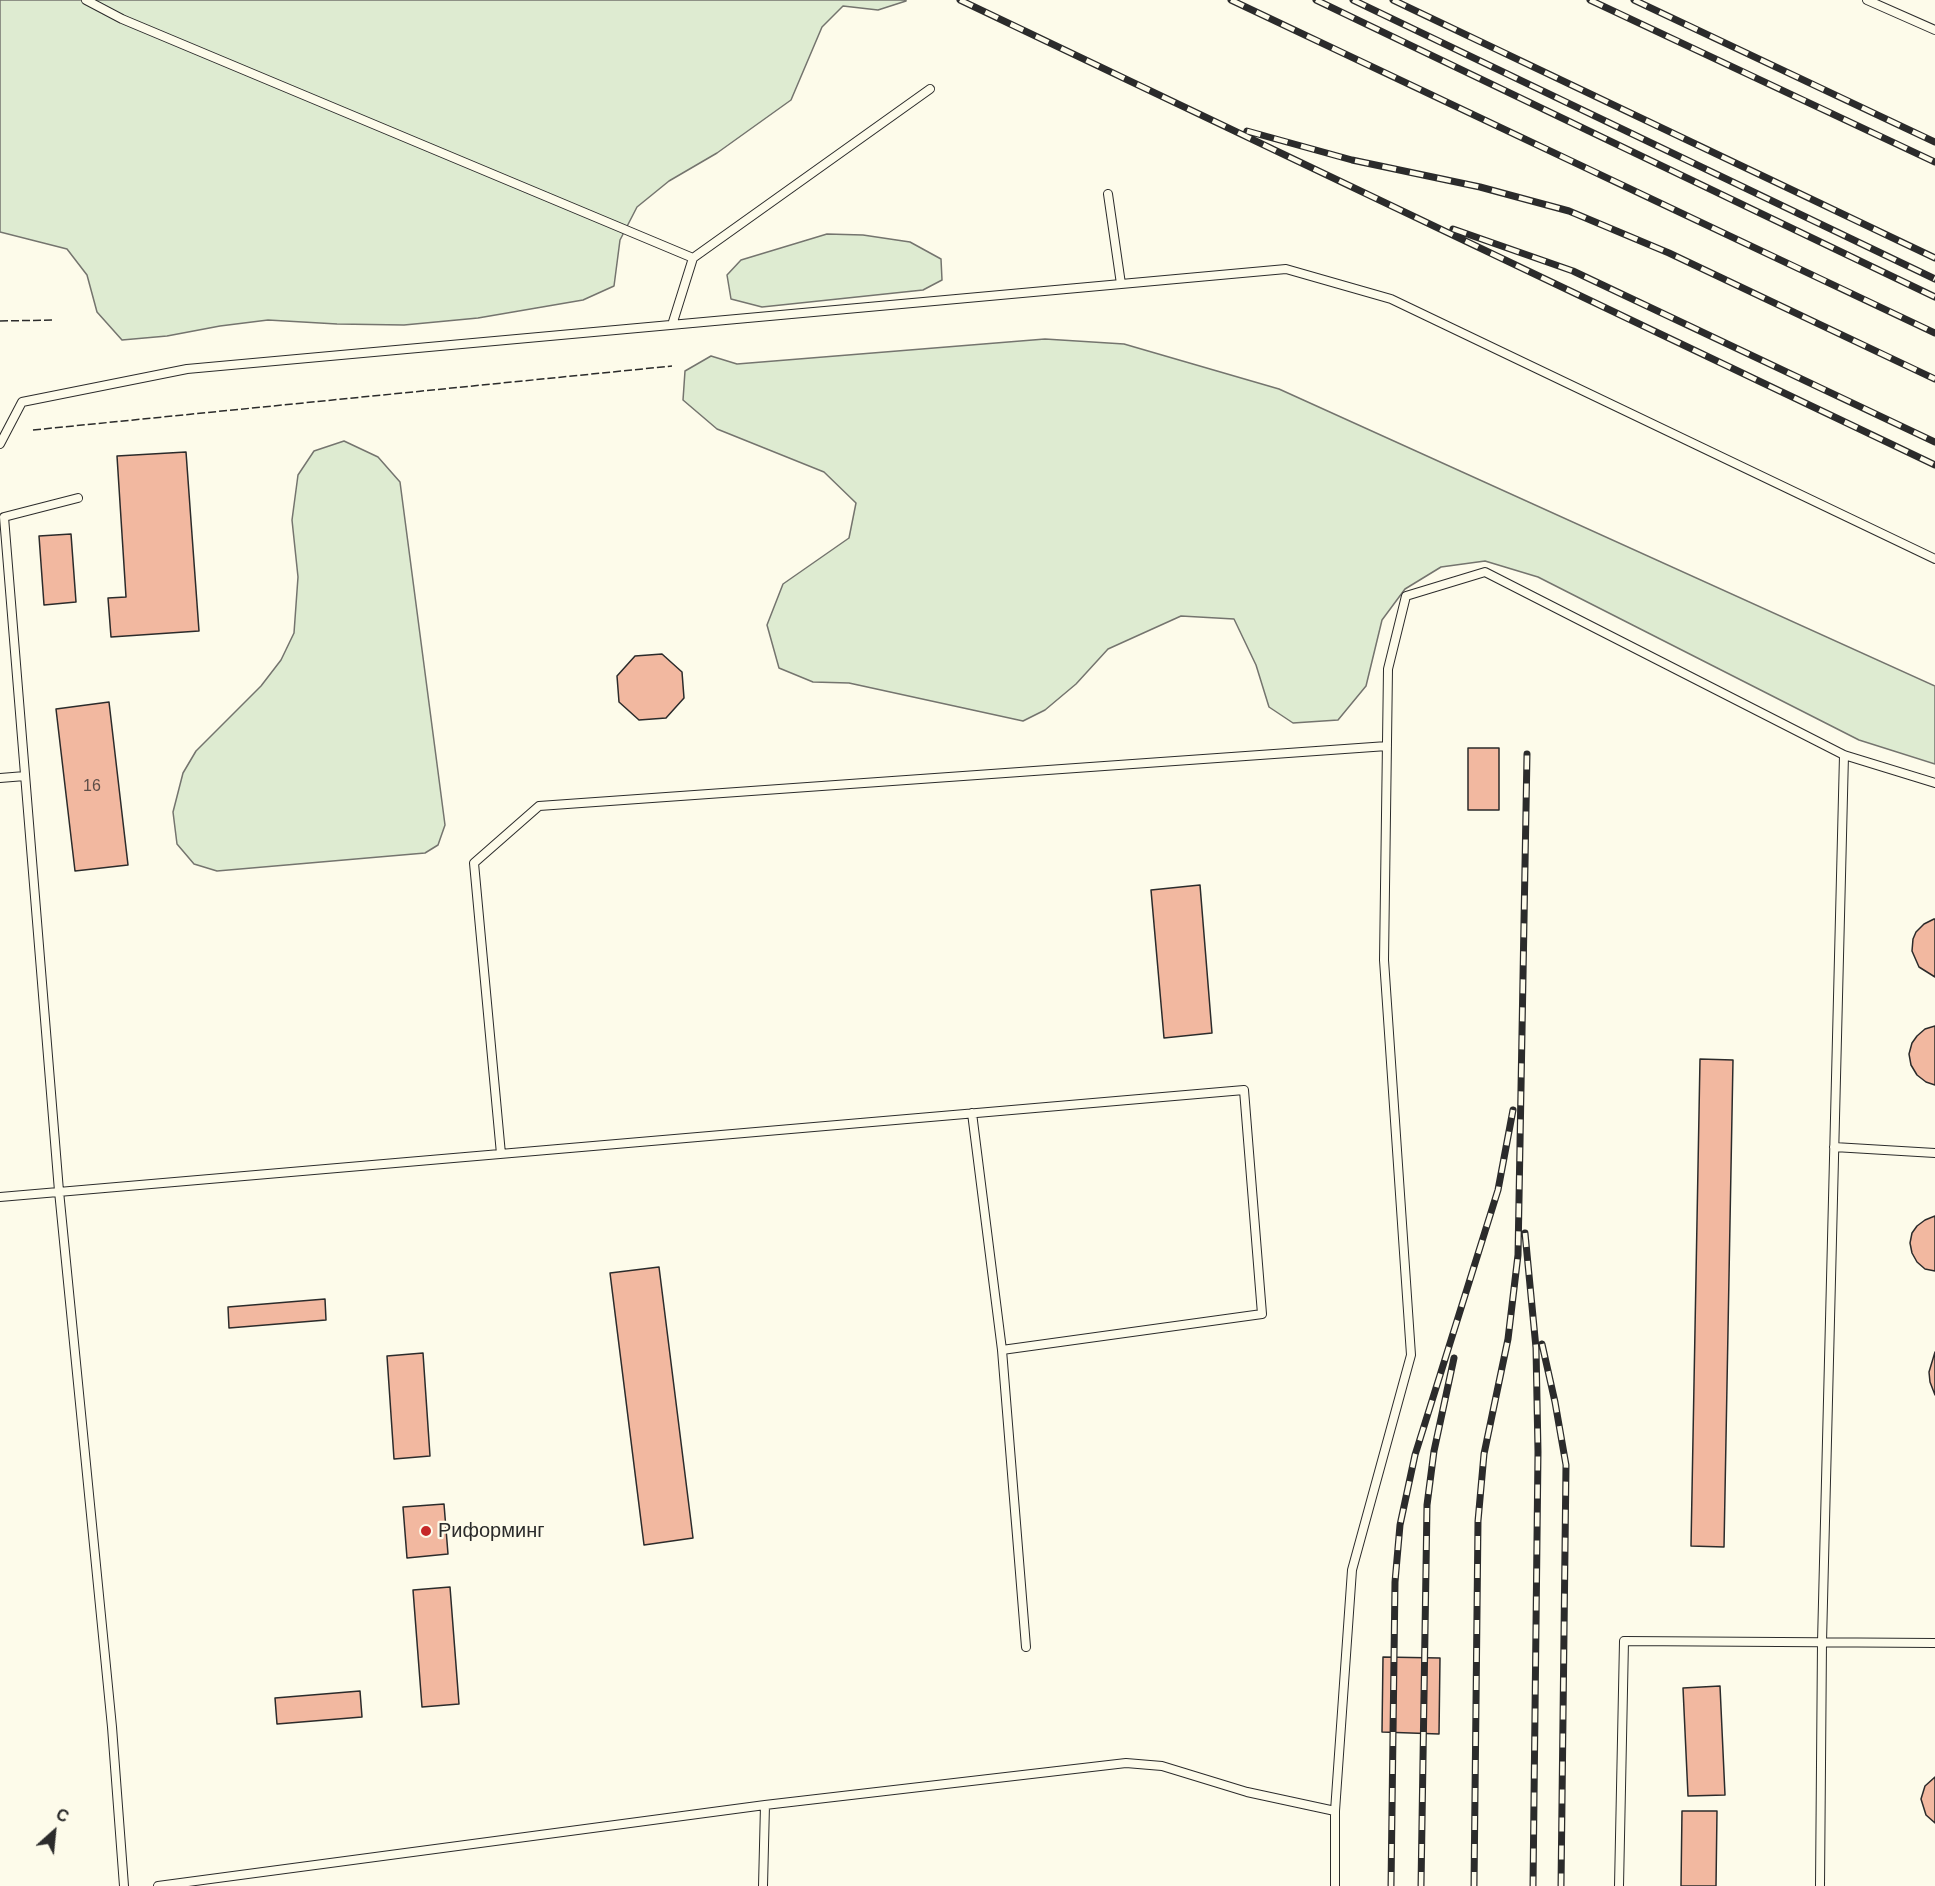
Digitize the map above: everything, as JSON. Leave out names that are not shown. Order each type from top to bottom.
[{"type":"lane","points":[[86,0],[133,24],[693,258]]},
{"type":"lane","points":[[1867,0],[1935,30]]},
{"type":"lane","points":[[672,325],[693,258],[930,89]]},
{"type":"lane","points":[[1108,194],[1121,284]]},
{"type":"lane","points":[[0,444],[22,402],[187,369],[1286,269],[1391,299],[1935,559]]},
{"type":"lane","points":[[78,498],[4,517],[59,1191],[112,1727],[124,1886]]},
{"type":"lane","points":[[1335,1886],[1335,1811],[1352,1570],[1411,1355],[1384,960],[1388,669],[1406,596],[1485,572],[1844,755],[1935,783]]},
{"type":"lane","points":[[501,1154],[474,863],[539,806],[1387,746]]},
{"type":"lane","points":[[1820,1886],[1822,1642],[1844,755]]},
{"type":"lane","points":[[0,778],[25,776]]},
{"type":"lane","points":[[0,1197],[1244,1090],[1262,1314],[1002,1350]]},
{"type":"lane","points":[[972,1113],[1002,1350],[1026,1647]]},
{"type":"lane","points":[[1834,1147],[1935,1153]]},
{"type":"lane","points":[[1619,1886],[1624,1641],[1935,1643]]},
{"type":"lane","points":[[158,1886],[765,1805],[1126,1763],[1162,1766],[1247,1792],[1335,1811]]},
{"type":"lane","points":[[763,1886],[765,1805]]},
{"type":"green space","points":[[0,0],[906,1],[878,10],[843,6],[822,27],[791,100],[717,153],[669,181],[637,207],[620,240],[614,286],[583,300],[478,318],[404,325],[268,320],[167,336],[122,340],[97,312],[87,275],[67,249],[0,232]]},
{"type":"green space","points":[[827,234],[863,235],[910,242],[941,259],[942,280],[923,290],[762,307],[731,299],[727,275],[741,260]]},
{"type":"green space","points":[[1045,339],[1124,344],[1279,389],[1935,686],[1935,764],[1859,740],[1538,577],[1485,561],[1441,567],[1405,589],[1382,620],[1366,686],[1338,720],[1293,723],[1269,707],[1256,665],[1234,619],[1181,616],[1108,649],[1076,684],[1045,710],[1023,721],[849,683],[813,682],[779,668],[767,625],[783,584],[849,538],[856,503],[824,472],[717,429],[683,400],[685,371],[711,356],[737,364]]},
{"type":"green space","points":[[344,441],[378,457],[400,482],[445,825],[438,845],[425,853],[217,871],[194,864],[177,844],[173,812],[183,773],[196,751],[261,686],[281,660],[294,633],[298,577],[292,520],[298,475],[314,451]]},
{"type":"building","points":[[186,452],[199,631],[111,637],[108,598],[126,597],[117,456]]},
{"type":"building","points":[[71,534],[76,602],[44,605],[39,536]]},
{"type":"building","points":[[662,654],[682,672],[684,698],[666,718],[639,720],[619,702],[617,676],[635,656]]},
{"type":"building","points":[[109,702],[128,865],[75,871],[56,709]]},
{"type":"building","points":[[1468,748],[1499,748],[1499,810],[1468,810]]},
{"type":"building","points":[[1200,885],[1212,1033],[1164,1038],[1151,890]]},
{"type":"building","points":[[1935,919],[1935,977],[1919,967],[1912,951],[1916,932],[1924,924]]},
{"type":"building","points":[[1935,1026],[1935,1085],[1917,1075],[1911,1065],[1909,1054],[1917,1036],[1925,1029]]},
{"type":"building","points":[[1700,1059],[1733,1060],[1724,1547],[1691,1546]]},
{"type":"building","points":[[1935,1216],[1935,1271],[1925,1269],[1917,1262],[1910,1243],[1912,1233],[1917,1226]]},
{"type":"building","points":[[659,1267],[693,1538],[644,1545],[610,1273]]},
{"type":"building","points":[[325,1299],[326,1320],[229,1328],[228,1307]]},
{"type":"building","points":[[1935,1352],[1935,1395],[1929,1372]]},
{"type":"building","points":[[423,1353],[430,1456],[394,1459],[387,1356]]},
{"type":"building","name":"Риформинг","points":[[444,1504],[448,1554],[407,1558],[403,1507]]},
{"type":"building","points":[[450,1587],[459,1704],[422,1707],[413,1590]]},
{"type":"building","points":[[1383,1657],[1440,1658],[1439,1734],[1382,1732]]},
{"type":"building","points":[[1720,1686],[1725,1795],[1688,1796],[1683,1688]]},
{"type":"building","points":[[360,1691],[362,1717],[277,1724],[275,1698]]},
{"type":"building","points":[[1935,1777],[1935,1823],[1926,1815],[1921,1799],[1925,1786]]},
{"type":"building","points":[[1682,1811],[1717,1811],[1716,1886],[1681,1886]]},
{"type":"railway","points":[[960,0],[1935,465]]},
{"type":"railway","points":[[1231,0],[1935,333]]},
{"type":"railway","points":[[1316,0],[1935,297]]},
{"type":"railway","points":[[1353,0],[1935,279]]},
{"type":"railway","points":[[1393,0],[1935,258]]},
{"type":"railway","points":[[1590,0],[1935,162]]},
{"type":"railway","points":[[1634,0],[1935,142]]},
{"type":"railway","points":[[1247,131],[1352,160],[1480,187],[1569,211],[1669,253],[1935,379]]},
{"type":"railway","points":[[1453,229],[1573,271],[1935,442]]},
{"type":"railway","points":[[1474,1886],[1478,1521],[1484,1454],[1508,1339],[1518,1255],[1527,754]]},
{"type":"railway","points":[[1391,1886],[1395,1582],[1400,1525],[1415,1455],[1498,1190],[1513,1110]]},
{"type":"railway","points":[[1525,1233],[1536,1348],[1538,1452],[1533,1886]]},
{"type":"railway","points":[[1542,1344],[1566,1465],[1561,1886]]},
{"type":"railway","points":[[1421,1886],[1427,1505],[1434,1451],[1454,1358]]},
{"type":"fence","points":[[0,321],[55,320]]},
{"type":"fence","points":[[33,430],[672,366]]},
{"type":"place","name":"Риформинг","points":[[426,1531]]}]
